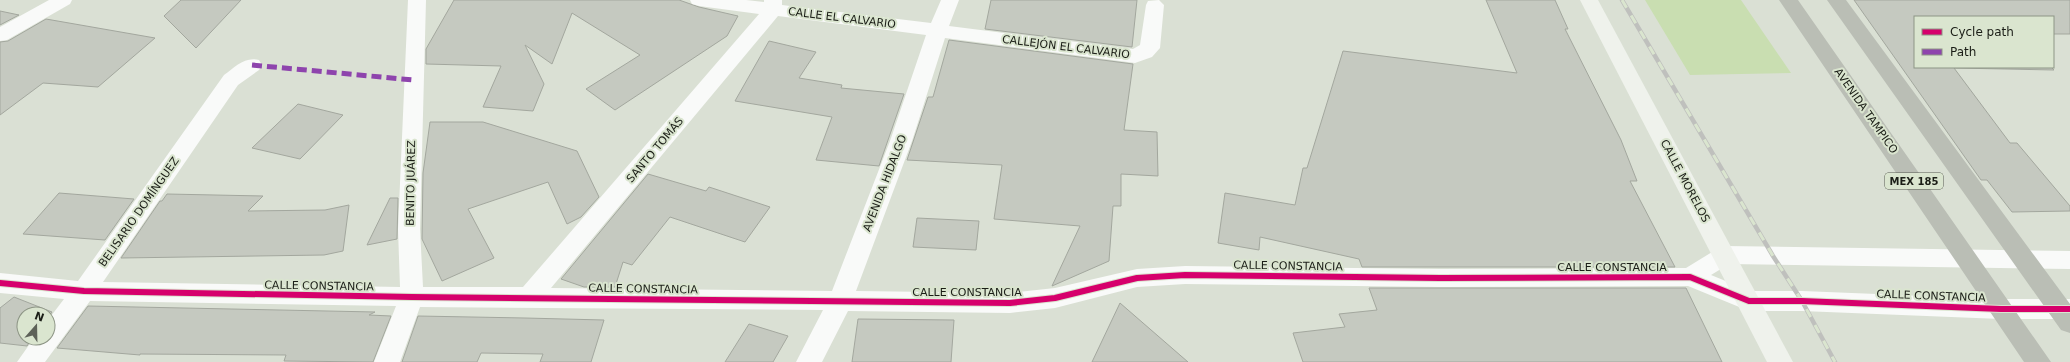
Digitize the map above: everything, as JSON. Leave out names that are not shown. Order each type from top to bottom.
[{"type":"main road","name":"AVENIDA TAMPICO","points":[[1788,0],[2038,362]]},
{"type":"main road","name":"MEX 185","points":[[1836,0],[2026,260],[2067,313]]},
{"type":"street","points":[[0,35],[62,0]]},
{"type":"street","name":"BENITO JUÁREZ","points":[[387,362],[412,297],[410,221],[413,80],[417,39],[417,0]]},
{"type":"street","name":"CALLE EL CALVARIO","points":[[699,0],[773,5],[938,31]]},
{"type":"street","name":"AVENIDA HIDALGO","points":[[809,362],[840,302],[901,140],[950,0]]},
{"type":"street","name":"CALLE MORELOS","points":[[1589,0],[1750,301],[1780,362]]},
{"type":"street","name":"SANTO TOMÁS","points":[[529,297],[667,136],[773,5]]},
{"type":"street","name":"CALLEJÓN EL CALVARIO","points":[[938,31],[1135,56],[1146,52],[1150,48],[1155,5]]},
{"type":"street","name":"BELISARIO DOMÍNGUEZ","points":[[30,362],[84,291],[231,80],[252,65]]},
{"type":"street","points":[[1690,277],[1725,255],[2070,260]]},
{"type":"street","name":"CALLE CONSTANCIA","points":[[0,283],[84,291],[412,297],[1010,303],[1055,298],[1137,278],[1185,275],[1440,278],[1690,277],[1750,301],[1802,301],[2001,308],[2067,313]]},
{"type":"green space","points":[[1645,0],[1741,0],[1791,73],[1690,75]]},
{"type":"building","points":[[181,0],[241,0],[196,48],[164,16]]},
{"type":"building","points":[[454,0],[679,0],[699,7],[738,16],[727,36],[615,110],[586,89],[640,55],[572,13],[552,64],[525,45],[544,84],[533,111],[483,107],[501,66],[426,64],[426,49]]},
{"type":"building","points":[[991,0],[1137,0],[1132,47],[985,29]]},
{"type":"building","points":[[1486,0],[1555,0],[1568,29],[1565,29],[1621,140],[1637,181],[1630,181],[1675,267],[1362,267],[1359,259],[1260,237],[1259,250],[1218,243],[1225,193],[1295,205],[1303,168],[1307,168],[1343,51],[1517,73]]},
{"type":"building","points":[[1854,0],[2070,0],[2070,34],[2054,34],[2054,16],[1914,16],[1914,68],[1954,68],[2010,143],[2017,143],[2070,206],[2070,211],[2012,212],[1987,180],[1981,180]]},
{"type":"building","points":[[0,11],[19,15],[0,25]]},
{"type":"building","points":[[46,19],[155,38],[98,87],[43,83],[0,115],[0,42],[8,41]]},
{"type":"building","points":[[949,40],[1133,64],[1124,130],[1157,132],[1158,176],[1121,174],[1121,206],[1113,206],[1109,261],[1052,286],[1080,226],[994,219],[1002,165],[907,160],[928,97],[933,97]]},
{"type":"building","points":[[769,41],[816,52],[799,78],[842,85],[841,88],[904,94],[879,166],[816,160],[832,117],[735,101]]},
{"type":"building","points":[[1954,68],[2052,68],[2054,70]]},
{"type":"building","points":[[298,104],[343,115],[300,159],[252,148]]},
{"type":"building","points":[[430,122],[483,122],[577,151],[599,197],[581,217],[567,224],[548,182],[468,209],[494,258],[442,281],[422,239],[423,173]]},
{"type":"building","points":[[648,174],[706,191],[709,187],[770,207],[745,242],[670,217],[632,265],[623,262],[615,287],[584,287],[561,279]]},
{"type":"building","points":[[59,193],[134,199],[105,240],[23,234]]},
{"type":"building","points":[[167,194],[263,196],[248,211],[325,210],[349,205],[343,251],[324,255],[121,258],[160,201],[162,201]]},
{"type":"building","points":[[390,198],[398,198],[397,239],[367,245]]},
{"type":"building","points":[[917,218],[979,221],[976,250],[913,247]]},
{"type":"building","points":[[1369,288],[1686,288],[1722,362],[1303,362],[1293,333],[1345,327],[1339,314],[1377,310]]},
{"type":"building","points":[[14,297],[37,306],[16,306],[16,345],[0,343],[0,308]]},
{"type":"building","points":[[1120,303],[1188,362],[1092,362]]},
{"type":"building","points":[[88,306],[375,312],[369,315],[391,316],[373,362],[284,361],[286,355],[140,355],[57,348]]},
{"type":"building","points":[[418,316],[604,320],[591,362],[540,362],[543,354],[481,353],[477,362],[402,362]]},
{"type":"building","points":[[858,319],[954,320],[951,362],[852,362]]},
{"type":"building","points":[[749,324],[788,336],[773,362],[725,362]]},
{"type":"railway","points":[[1622,0],[1773,256],[1802,301],[1835,362]]},
{"type":"marked path","points":[[252,65],[413,80]]},
{"type":"cycle path","points":[[0,283],[84,291],[412,297],[1010,303],[1055,298],[1137,278],[1185,275],[1440,278],[1690,277],[1749,301],[1802,301],[2001,309],[2070,309]]}]
